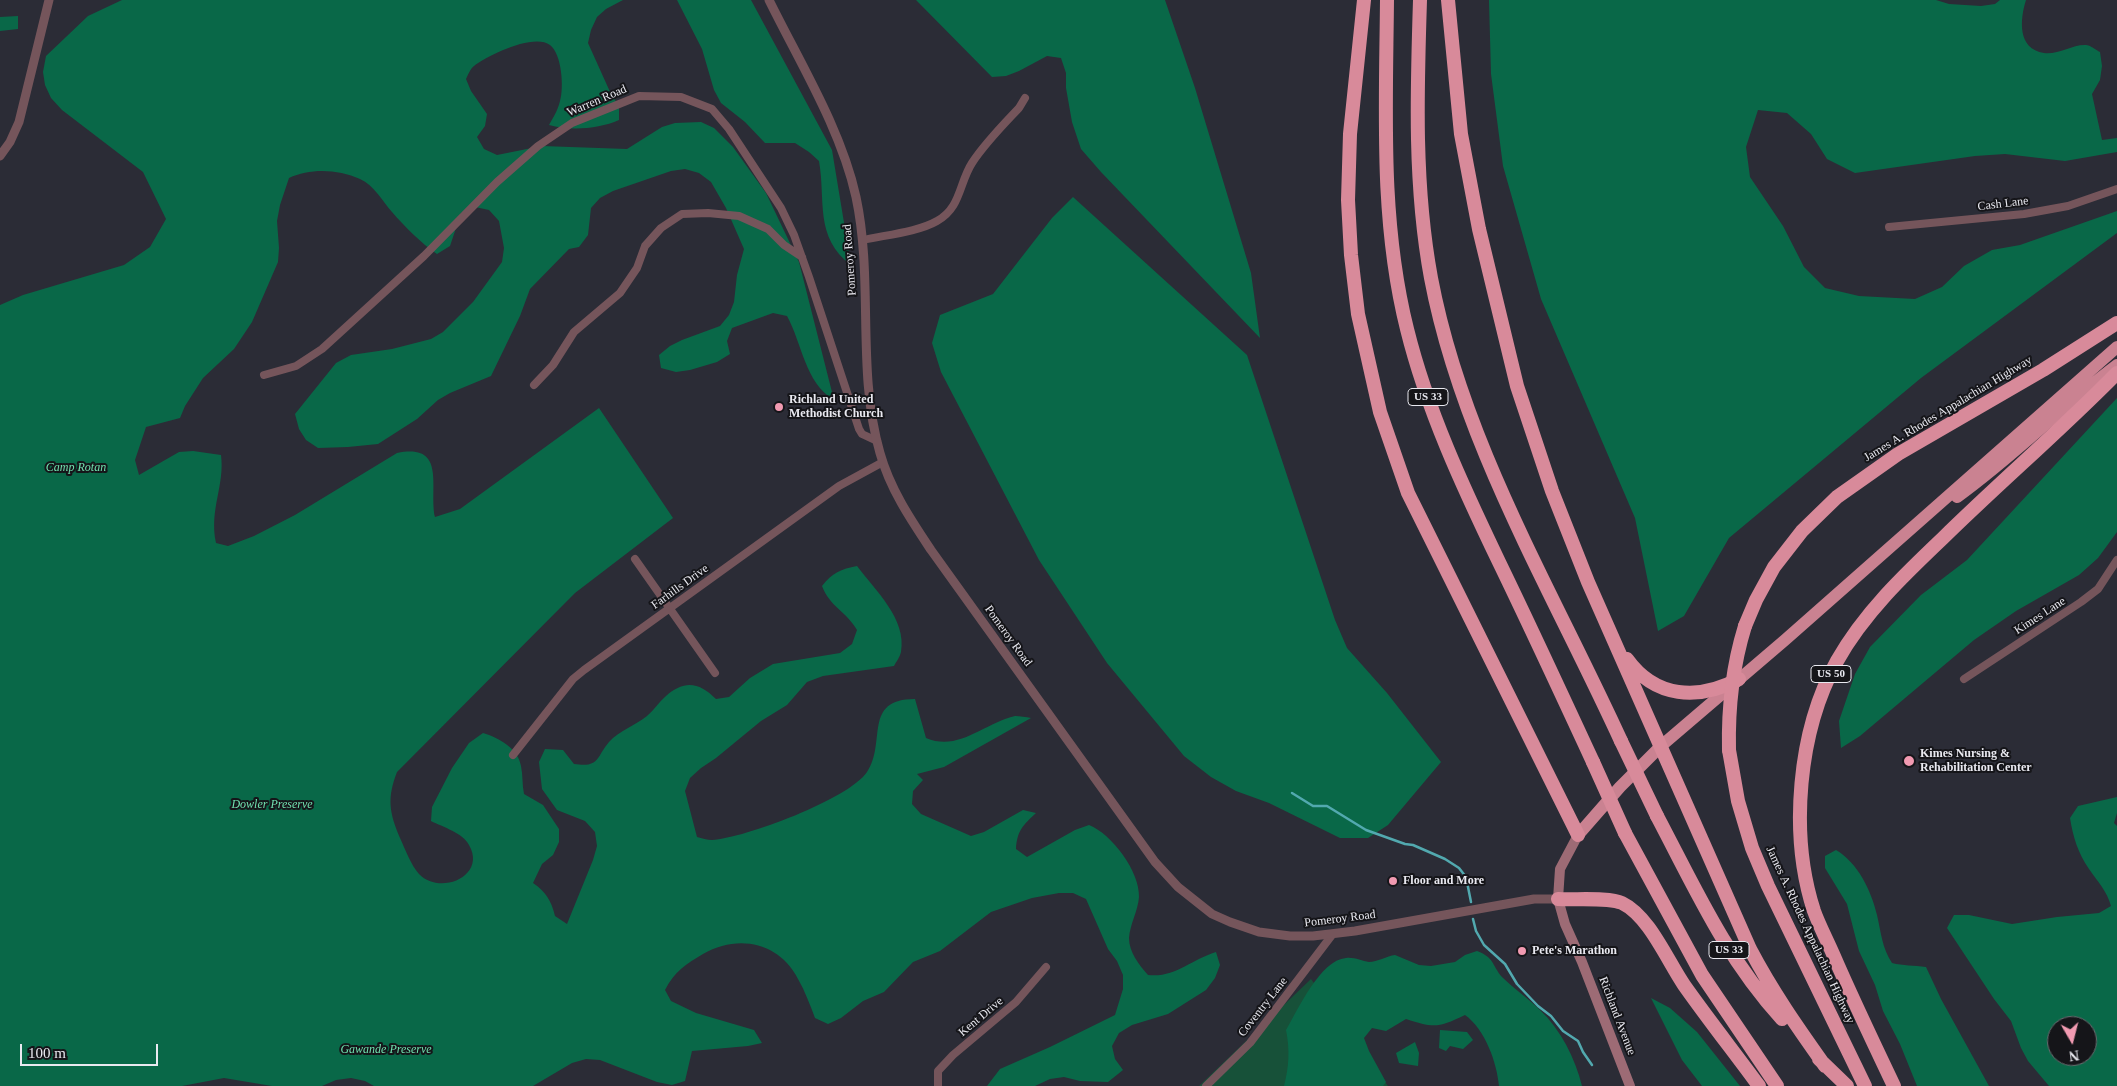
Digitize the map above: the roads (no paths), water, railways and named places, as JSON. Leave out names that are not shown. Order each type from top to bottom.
[{"type":"highway","points":[[1364,0],[1350,134],[1348,200],[1351,256],[1358,314],[1380,412],[1408,493],[1578,835],[1620,787],[1661,746],[1906,534],[2117,347]]},
{"type":"highway","name":"US 33","points":[[1387,0],[1386,178],[1389,226],[1407,329],[1422,379],[1456,471],[1626,833],[1702,975],[1777,1086]]},
{"type":"highway","name":"US 33","points":[[1420,0],[1417,148],[1420,192],[1431,277],[1448,347],[1474,426],[1496,479],[1657,816],[1722,939],[1744,973],[1775,1011],[1825,1066],[1847,1086]]},
{"type":"highway","points":[[1448,0],[1461,134],[1478,229],[1514,377],[1552,491],[1588,582],[1646,716],[1661,746],[1690,818],[1750,949],[1767,982],[1825,1066]]},
{"type":"highway","name":"James A. Rhodes Appalachian Highway","points":[[1865,1086],[1752,848],[1738,801],[1729,750],[1728,721],[1732,678],[1745,626],[1756,600],[1774,567],[1802,531],[1837,497],[1898,454],[2043,370],[2117,322]]},
{"type":"highway","points":[[1906,534],[1986,476],[2039,429],[2117,365]]},
{"type":"highway","name":"James A. Rhodes Appalachian Highway","points":[[1894,1086],[1845,983],[1814,911],[1807,879],[1800,805],[1802,763],[1824,689],[1837,662],[1860,625],[1894,585],[2117,373]]},
{"type":"highway","points":[[1616,644],[1634,669],[1648,680],[1671,691],[1691,693],[1720,689],[1739,679]]},
{"type":"highway","points":[[1558,898],[1613,900],[1625,904],[1636,913],[1683,984],[1759,1086]]},
{"type":"main road","points":[[1558,898],[1560,869],[1578,835]]},
{"type":"main road","name":"Richland Avenue","points":[[1558,898],[1566,924],[1630,1086]]},
{"type":"street","points":[[0,156],[10,142],[19,122],[49,0]]},
{"type":"street","name":"Pomeroy Road","points":[[769,0],[840,145],[852,183],[863,240],[869,392],[882,462],[900,501],[913,523],[1112,803],[1169,878],[1212,914],[1244,928],[1290,936],[1332,935],[1534,900],[1558,898]]},
{"type":"street","name":"Warren Road","points":[[264,375],[296,366],[328,344],[424,256],[497,182],[538,146],[572,123],[639,96],[682,97],[712,109],[729,129],[766,183],[785,217],[802,257],[859,429],[862,434],[877,441]]},
{"type":"street","points":[[863,240],[935,222],[948,213],[956,203],[966,173],[973,162],[1020,108],[1025,98]]},
{"type":"street","name":"Cash Lane","points":[[1888,227],[2024,214],[2068,206],[2117,189]]},
{"type":"street","points":[[534,385],[553,365],[574,332],[620,294],[637,268],[645,246],[661,228],[682,214],[708,213],[739,216],[768,229],[784,245],[802,257]]},
{"type":"street","name":"Farhills Drive","points":[[512,755],[573,679],[839,486],[882,462]]},
{"type":"street","points":[[635,559],[715,674]]},
{"type":"street","name":"Kimes Lane","points":[[1964,679],[2098,589],[2117,560]]},
{"type":"street","name":"Coventry Lane","points":[[1206,1086],[1250,1043],[1332,935]]},
{"type":"street","name":"Kent Drive","points":[[938,1086],[938,1071],[953,1055],[1016,1002],[1046,967]]},
{"type":"waterway","points":[[1292,793],[1313,806],[1327,806],[1366,830],[1413,845],[1445,859],[1459,868],[1466,877],[1471,902]]},
{"type":"waterway","points":[[1473,919],[1476,931],[1484,945],[1505,964],[1517,984],[1538,1006],[1551,1016],[1563,1031],[1578,1041],[1592,1065]]},
{"type":"place","name":"Richland United Methodist Church","points":[[779,407]]},
{"type":"place","name":"Kimes Nursing & Rehabilitation Center","points":[[1909,761]]},
{"type":"place","name":"Floor and More","points":[[1393,881]]},
{"type":"place","name":"Pete's Marathon","points":[[1522,951]]},
{"type":"park label","name":"Camp Rotan","points":[[76,468]]},
{"type":"park label","name":"Dowler Preserve","points":[[272,805]]},
{"type":"park label","name":"Gawande Preserve","points":[[386,1050]]}]
